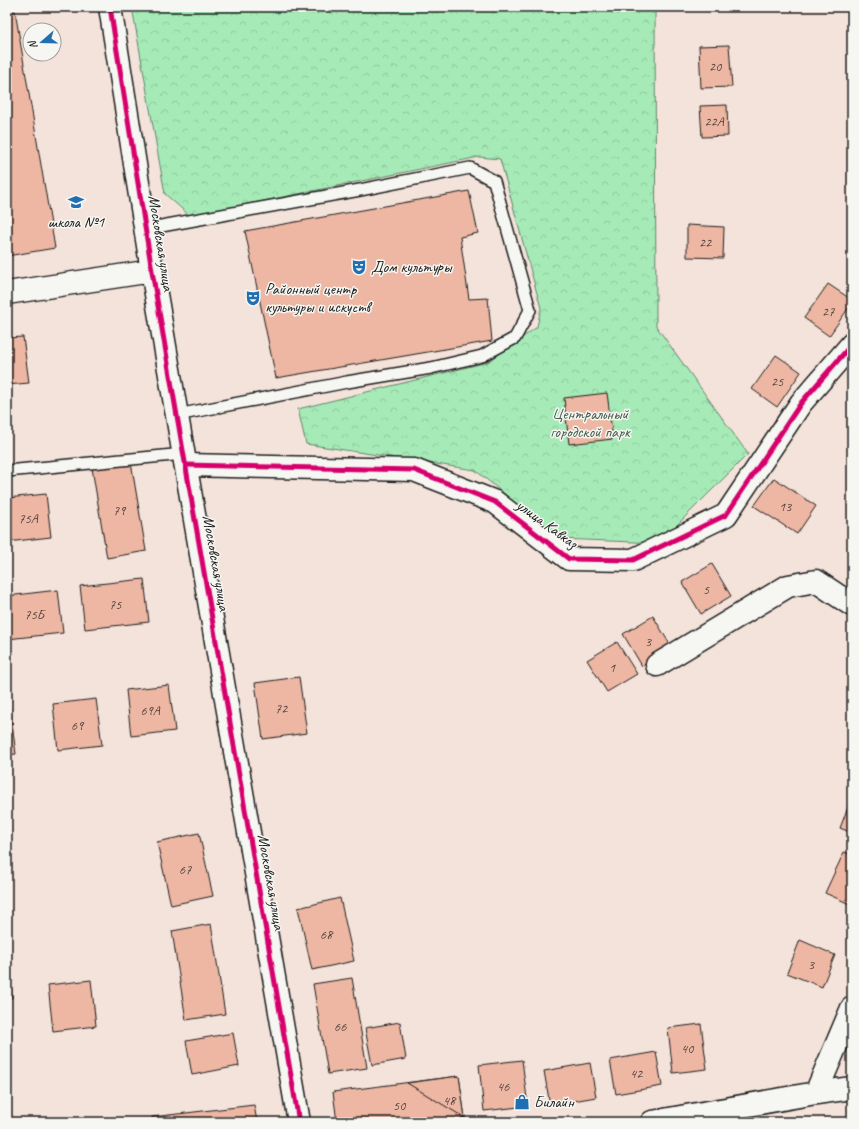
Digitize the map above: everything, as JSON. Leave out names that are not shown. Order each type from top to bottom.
[{"type":"street","name":"Московская улица","points":[[110,7],[152,271],[299,1122]]},
{"type":"street","points":[[7,293],[152,271]]},
{"type":"street","name":"улица Кавказ","points":[[185,460],[414,470],[495,502],[569,559],[633,560],[726,515],[801,403],[852,344]]},
{"type":"street","points":[[657,666],[788,586],[816,581],[852,605]]},
{"type":"street","points":[[816,1094],[852,1008]]},
{"type":"street","points":[[652,1122],[852,1088]]},
{"type":"lane","points":[[145,229],[360,190],[470,168],[494,181],[530,310],[515,338],[482,356],[431,368],[347,382],[177,415]]},
{"type":"lane","points":[[7,471],[185,460]]},
{"type":"green space","name":"Центральный городской парк","points":[[132,7],[655,7],[656,326],[748,454],[659,543],[560,539],[475,470],[306,444],[298,409],[488,362],[537,327],[541,308],[500,159],[479,157],[190,216],[165,194]]},
{"type":"building","points":[[15,11],[22,52],[22,62],[24,62],[55,248],[7,256],[7,13]]},
{"type":"building","points":[[729,45],[732,87],[701,88],[699,46]]},
{"type":"building","points":[[727,105],[728,136],[702,137],[700,106]]},
{"type":"building","name":"Дом культуры","points":[[469,191],[478,233],[460,237],[469,299],[488,298],[492,341],[276,378],[245,231]]},
{"type":"building","points":[[687,225],[724,227],[723,258],[687,257]]},
{"type":"building","points":[[828,284],[852,300],[852,303],[829,336],[804,318]]},
{"type":"building","points":[[23,337],[29,383],[7,385],[7,338]]},
{"type":"building","points":[[776,355],[801,372],[777,407],[752,389]]},
{"type":"building","points":[[607,393],[613,439],[569,444],[564,398]]},
{"type":"building","points":[[131,462],[146,551],[107,558],[92,468]]},
{"type":"building","points":[[774,478],[816,506],[797,534],[754,506]]},
{"type":"building","points":[[46,494],[51,537],[7,542],[7,498]]},
{"type":"building","points":[[712,564],[731,596],[701,614],[682,582]]},
{"type":"building","points":[[144,579],[149,622],[85,629],[80,586]]},
{"type":"building","points":[[58,590],[63,633],[7,639],[7,596]]},
{"type":"building","points":[[653,616],[672,648],[642,666],[623,634]]},
{"type":"building","points":[[617,642],[637,674],[607,692],[587,660]]},
{"type":"building","points":[[299,677],[307,733],[263,739],[255,683]]},
{"type":"building","points":[[169,685],[175,731],[131,736],[126,690]]},
{"type":"building","points":[[96,699],[102,745],[58,750],[53,704]]},
{"type":"building","points":[[7,708],[10,708],[16,754],[7,755]]},
{"type":"building","points":[[852,797],[852,833],[840,828]]},
{"type":"building","points":[[199,833],[213,896],[171,905],[157,842]]},
{"type":"building","points":[[844,852],[852,855],[852,905],[825,893]]},
{"type":"building","points":[[340,898],[354,961],[312,970],[298,908]]},
{"type":"building","points":[[211,924],[225,1014],[186,1020],[172,931]]},
{"type":"building","points":[[800,940],[835,955],[822,987],[787,973]]},
{"type":"building","points":[[7,953],[12,998],[7,998]]},
{"type":"building","points":[[352,978],[367,1068],[328,1074],[313,984]]},
{"type":"building","points":[[91,980],[96,1026],[53,1031],[48,985]]},
{"type":"building","points":[[400,1022],[406,1059],[372,1065],[365,1028]]},
{"type":"building","points":[[701,1024],[707,1069],[673,1073],[668,1028]]},
{"type":"building","points":[[233,1033],[239,1066],[192,1075],[186,1041]]},
{"type":"building","points":[[656,1052],[662,1086],[616,1094],[610,1060]]},
{"type":"building","points":[[522,1060],[528,1106],[484,1111],[479,1065]]},
{"type":"building","points":[[590,1063],[596,1097],[550,1105],[544,1071]]},
{"type":"building","points":[[459,1076],[465,1118],[432,1122],[337,1122],[333,1092]]},
{"type":"building","points":[[459,1076],[465,1118],[407,1083]]},
{"type":"building","points":[[254,1105],[257,1122],[152,1122],[152,1117]]},
{"type":"cycle path","points":[[110,7],[152,271],[299,1122]]},
{"type":"cycle path","points":[[186,465],[414,470],[495,502],[569,559],[633,560],[726,515],[801,403],[852,344]]},
{"type":"place","name":"школа №1","points":[[76,202]]},
{"type":"place","name":"Дом культуры","points":[[359,267]]},
{"type":"place","name":"Районный центр культуры и искуств","points":[[253,298]]},
{"type":"place","name":"Билайн","points":[[522,1102]]}]
